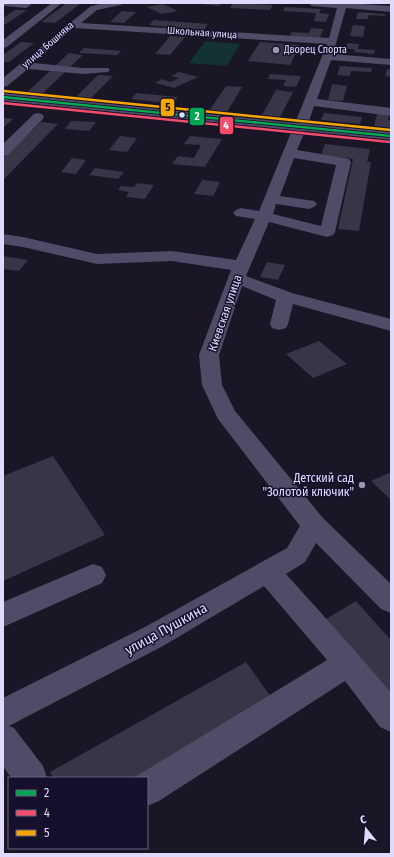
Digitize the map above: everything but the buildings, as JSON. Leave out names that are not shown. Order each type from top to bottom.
[{"type":"street","points":[[5,3],[26,5]]},
{"type":"street","points":[[3,45],[58,3]]},
{"type":"street","name":"улица Бошняка","points":[[3,84],[94,8],[118,3]]},
{"type":"street","points":[[312,3],[343,4],[391,9]]},
{"type":"street","name":"Киевская улица","points":[[343,4],[330,49],[310,102],[264,216],[239,272],[209,355],[212,386],[226,414],[314,524],[391,601]]},
{"type":"street","name":"Школьная улица","points":[[31,23],[330,49],[391,62]]},
{"type":"street","points":[[25,65],[83,71],[104,70]]},
{"type":"street","points":[[83,71],[69,84],[29,113],[38,117],[85,117],[105,108]]},
{"type":"street","points":[[4,98],[391,136]]},
{"type":"street","points":[[310,102],[391,112]]},
{"type":"street","points":[[3,152],[38,117]]},
{"type":"street","points":[[241,213],[264,216],[327,232],[344,162],[290,153]]},
{"type":"street","points":[[271,199],[309,204]]},
{"type":"street","points":[[3,239],[97,259],[172,256],[239,272],[286,297],[391,325]]},
{"type":"street","points":[[279,324],[286,297]]},
{"type":"street","name":"улица Пушкина","points":[[3,714],[153,637],[296,555],[314,524]]},
{"type":"street","points":[[268,572],[348,663],[391,717]]},
{"type":"street","points":[[3,615],[93,575]]},
{"type":"street","points":[[148,788],[348,663]]},
{"type":"street","points":[[3,739],[30,777]]},
{"type":"green space","points":[[205,41],[240,44],[227,66],[189,63]]},
{"type":"transit line","name":"5","points":[[4,91],[391,130]]},
{"type":"transit line","name":"2","points":[[3,97],[391,136]]},
{"type":"transit line","name":"4","points":[[3,103],[390,142]]},
{"type":"place","name":"Дворец Спорта","points":[[276,50]]},
{"type":"place","name":"Детский сад \"Золотой ключик\"","points":[[362,485]]}]
